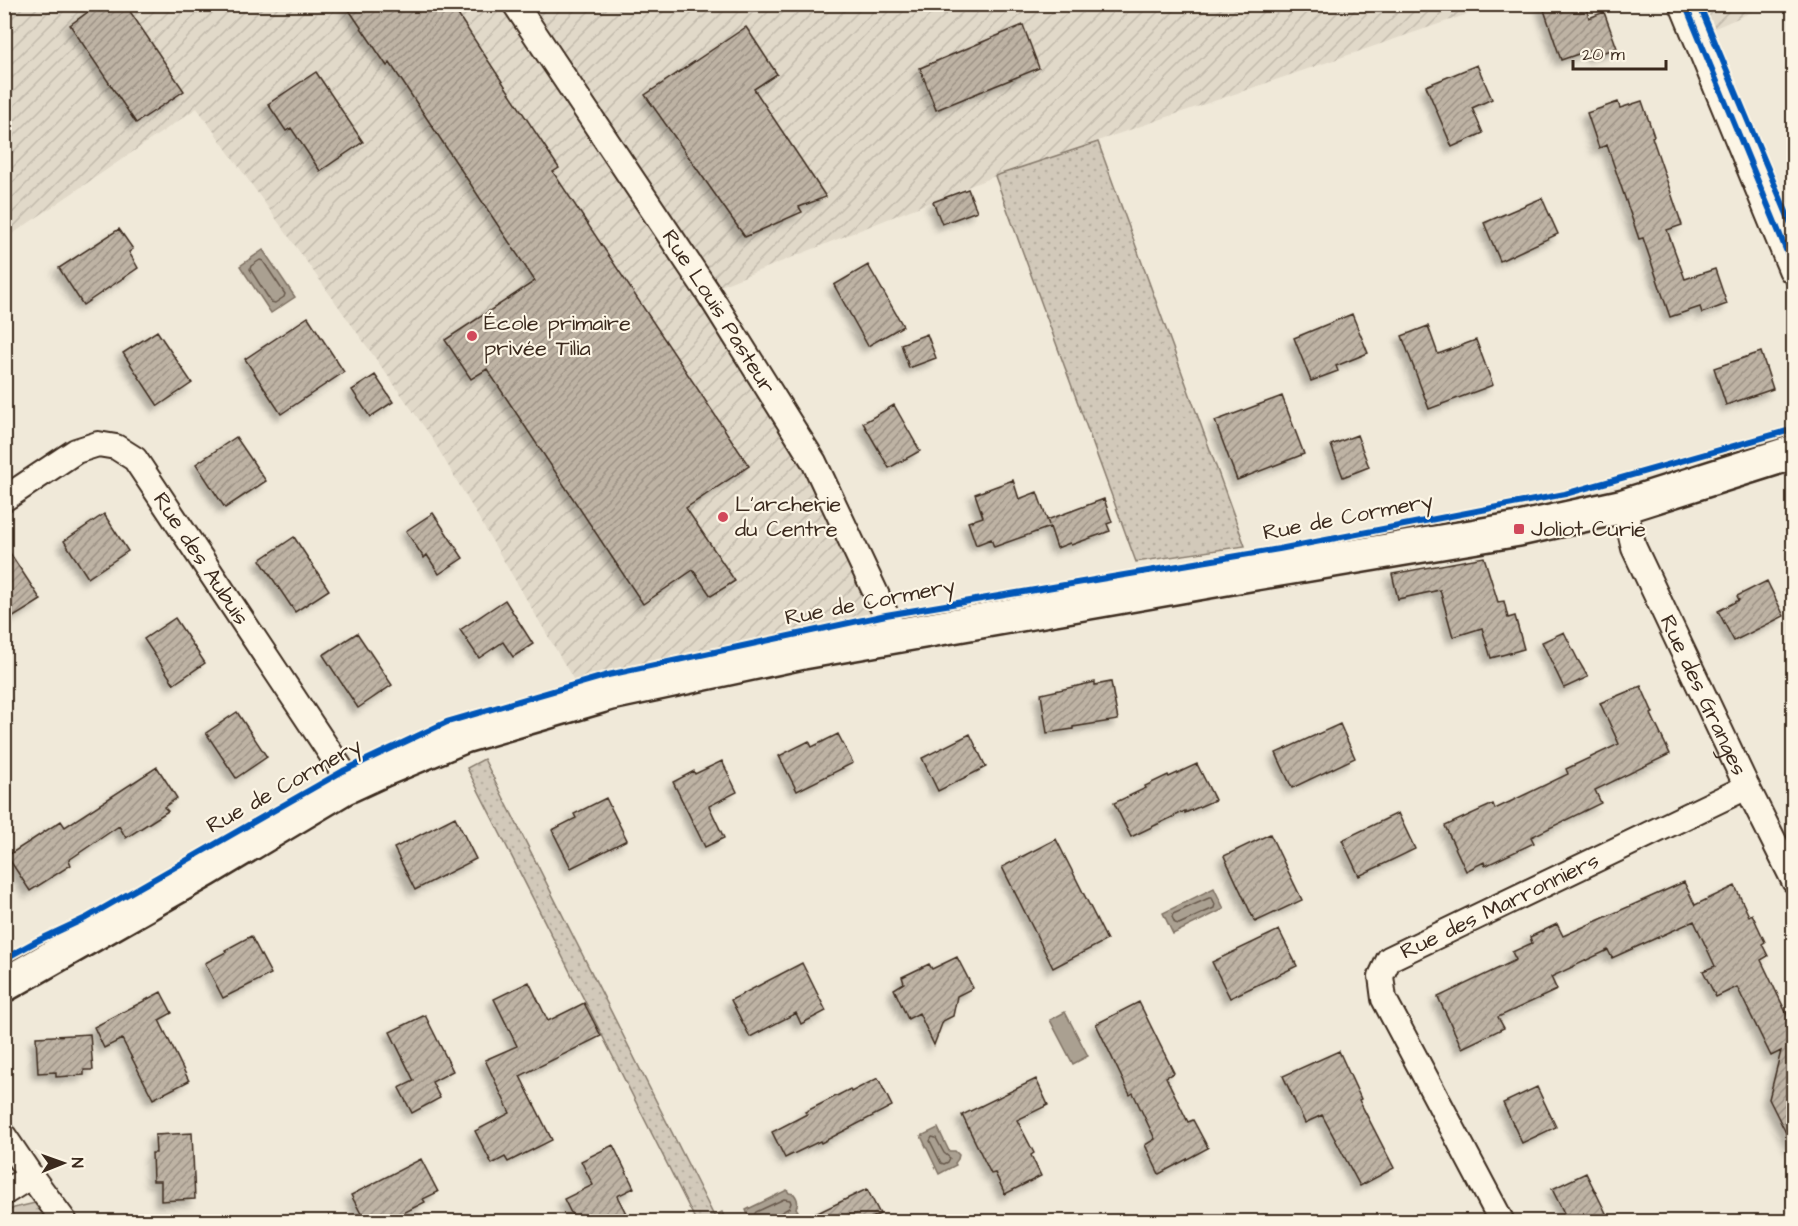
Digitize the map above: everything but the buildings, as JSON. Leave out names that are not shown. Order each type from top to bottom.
[{"type":"main road","name":"Rue de Cormery","points":[[4,986],[351,784],[464,736],[611,693],[803,652],[1520,529],[1624,506],[1794,452]]},
{"type":"street","name":"Rue Louis Pasteur","points":[[515,4],[707,291],[814,462],[896,636]]},
{"type":"street","points":[[1685,4],[1794,269]]},
{"type":"street","name":"Rue des Aubuis","points":[[4,499],[76,451],[98,444],[116,447],[135,459],[351,784]]},
{"type":"street","name":"Rue des Granges","points":[[1624,506],[1634,548],[1794,881]]},
{"type":"street","name":"Rue des Marronniers","points":[[1503,1221],[1384,999],[1381,976],[1389,958],[1747,787]]},
{"type":"street","points":[[4,1136],[65,1221]]},
{"type":"street","points":[[4,1193],[32,1176]]},
{"type":"shaded area","points":[[5,5],[1494,5],[995,176],[708,291],[886,615],[576,684],[430,435],[197,108],[5,239]]},
{"type":"shaded area","points":[[1685,5],[1768,5],[1699,35]]},
{"type":"green space","points":[[1098,142],[1245,546],[1136,562],[995,176]]},
{"type":"green space","points":[[484,759],[714,1216],[722,1212],[726,1221],[696,1221],[467,768]]},
{"type":"green space","points":[[35,1203],[55,1217],[57,1221],[5,1221],[4,1213]]},
{"type":"water","points":[[263,250],[295,297],[271,313],[240,266]]},
{"type":"water","points":[[1214,888],[1224,909],[1173,934],[1163,913]]},
{"type":"water","points":[[1065,1012],[1088,1056],[1073,1064],[1050,1020]]},
{"type":"water","points":[[938,1128],[949,1151],[955,1151],[959,1155],[956,1165],[939,1174],[921,1136]]},
{"type":"water","points":[[787,1190],[794,1194],[798,1203],[796,1208],[798,1211],[776,1221],[750,1221],[746,1210]]},
{"type":"cycle path","points":[[1685,4],[1794,269]]},
{"type":"cycle path","points":[[1699,4],[1794,231]]},
{"type":"cycle path","points":[[4,959],[86,918],[343,771],[447,722],[608,675],[886,615],[1279,549],[1565,494],[1794,429]]},
{"type":"place","name":"École primaire privée Tilia","points":[[472,336]]},
{"type":"place","name":"L'archerie du Centre","points":[[723,517]]},
{"type":"place","name":"Joliot Curie","points":[[1519,529]]}]
